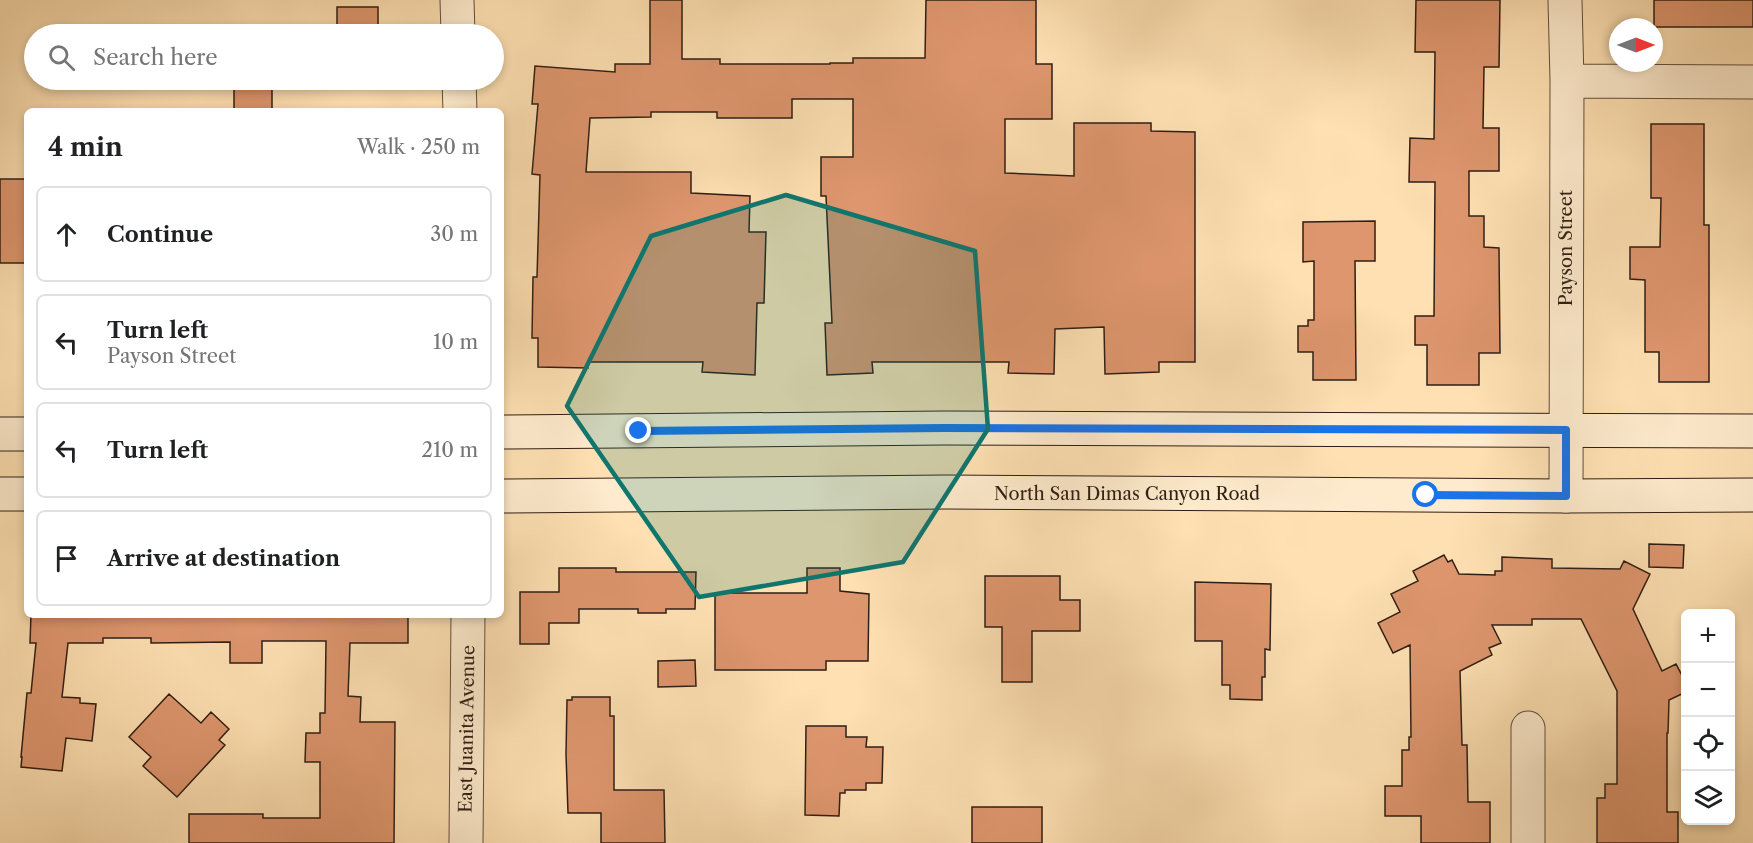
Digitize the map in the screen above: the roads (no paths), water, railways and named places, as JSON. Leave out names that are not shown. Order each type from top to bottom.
[{"type":"main road","points":[[456,0],[457,24]]},
{"type":"main road","name":"Payson Street","points":[[1565,0],[1567,81],[1566,496]]},
{"type":"main road","points":[[1567,81],[1753,81]]},
{"type":"main road","points":[[459,90],[460,108]]},
{"type":"main road","points":[[504,432],[944,428],[1753,431]]},
{"type":"main road","points":[[0,434],[24,434]]},
{"type":"main road","name":"North San Dimas Canyon Road","points":[[504,496],[946,492],[1753,495]]},
{"type":"main road","points":[[0,494],[24,494]]},
{"type":"main road","name":"East Juanita Avenue","points":[[466,843],[468,618]]},
{"type":"main road","points":[[1528,728],[1528,843]]}]
